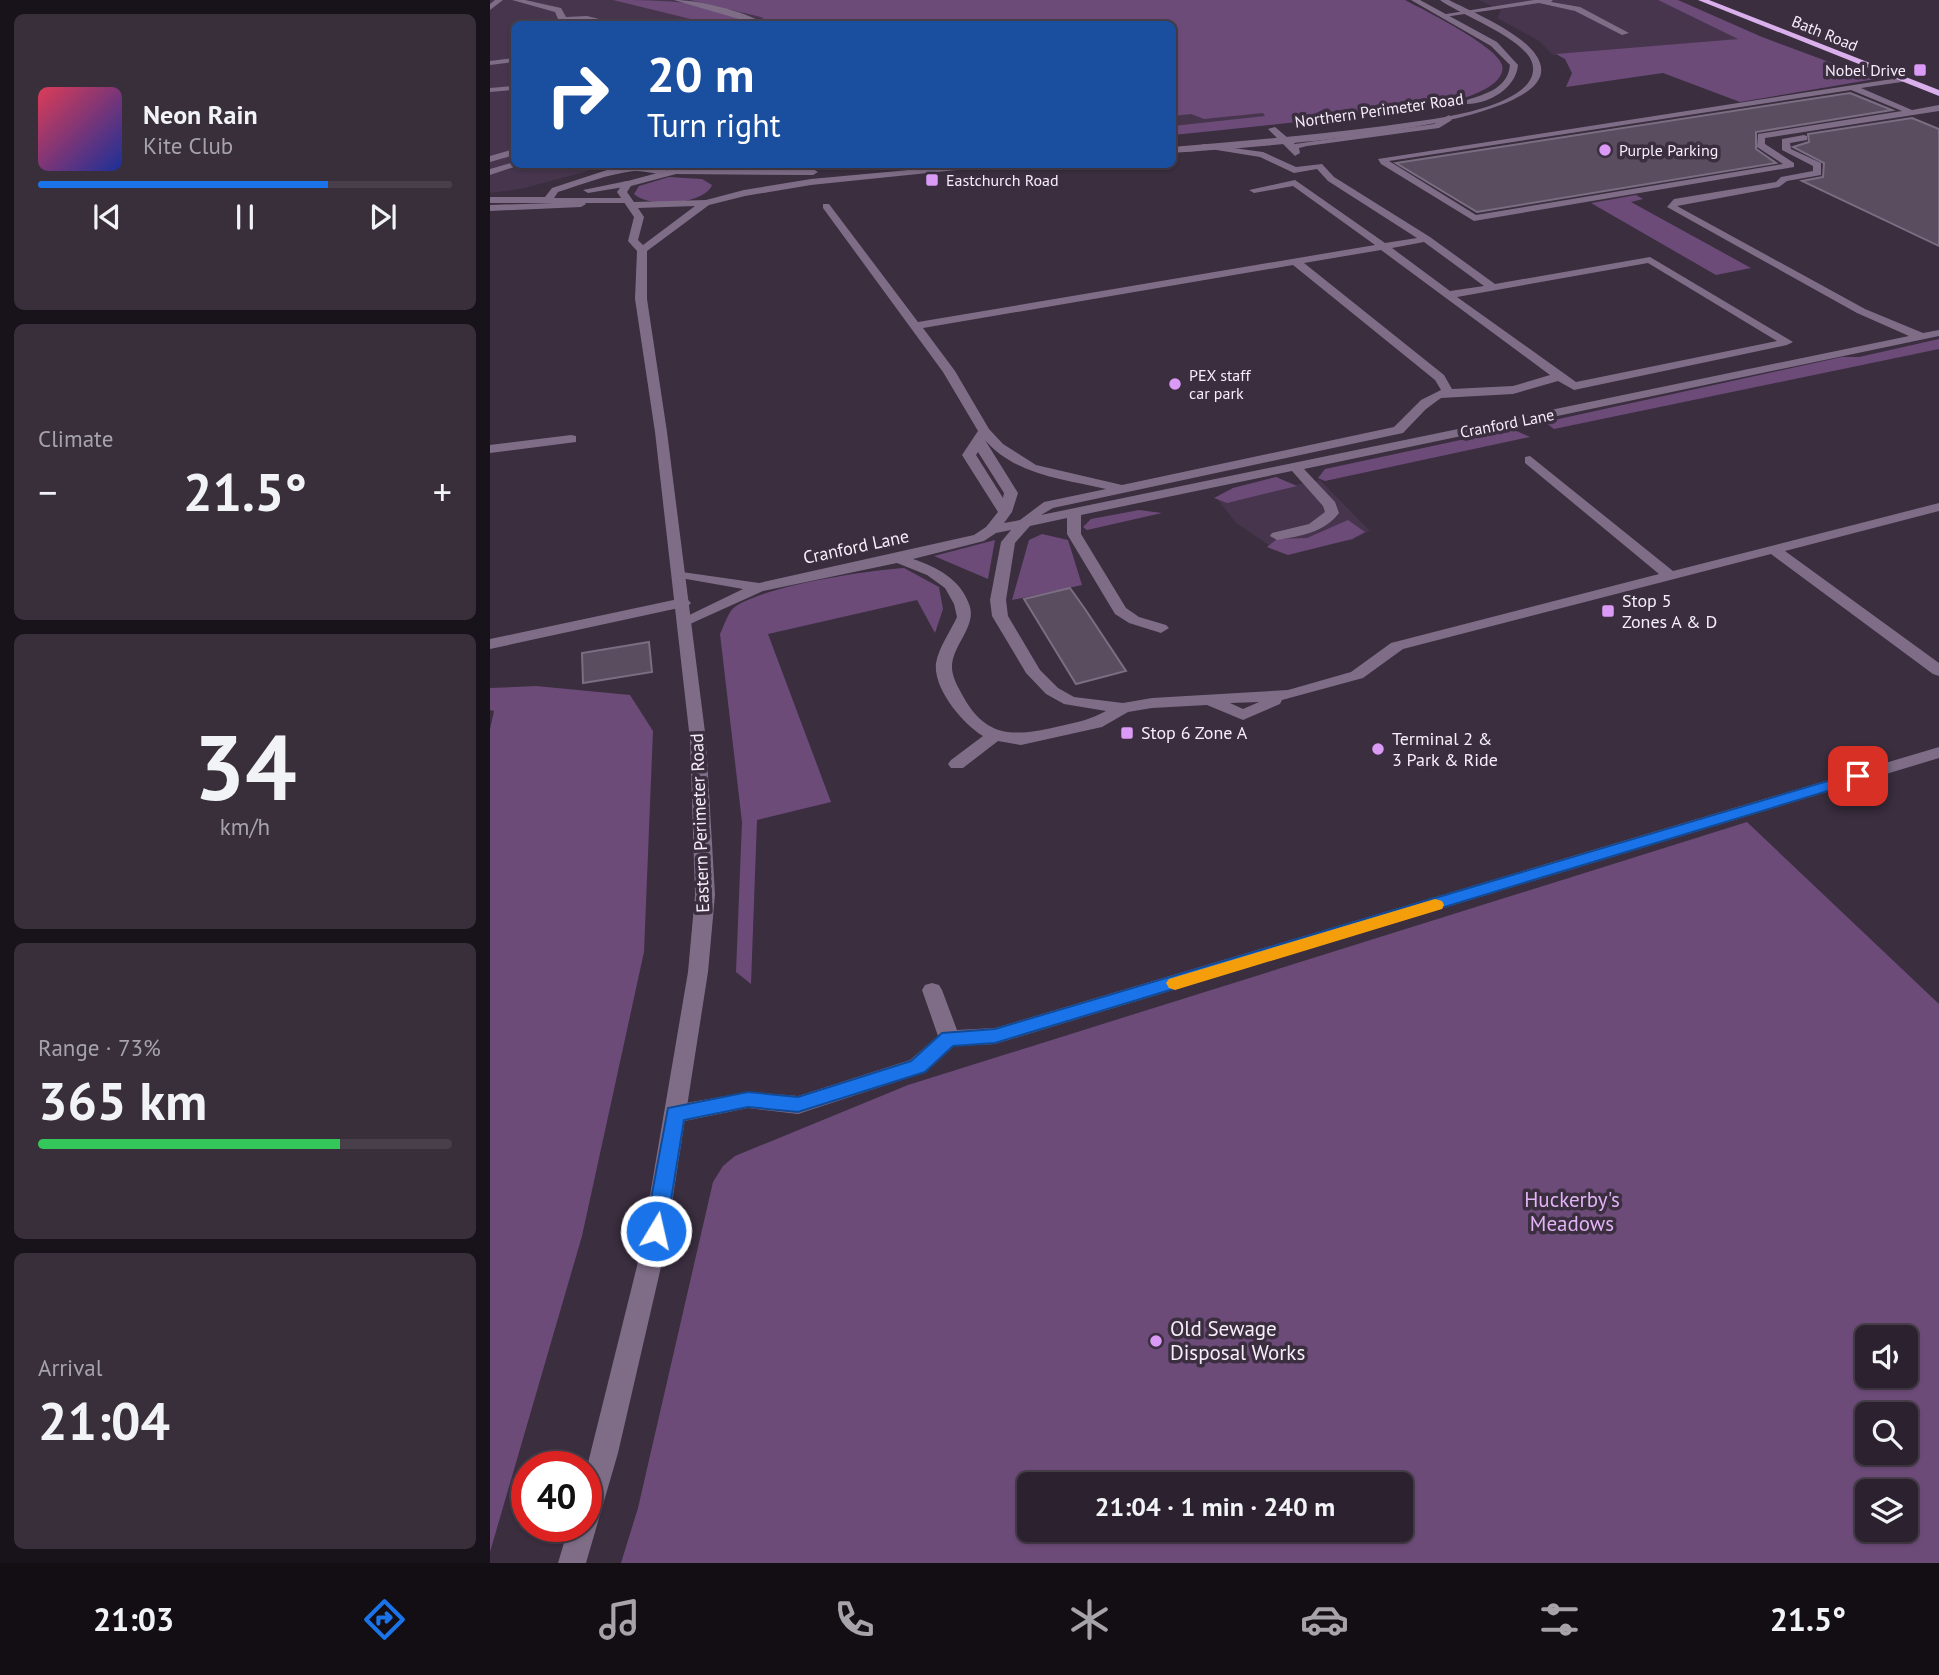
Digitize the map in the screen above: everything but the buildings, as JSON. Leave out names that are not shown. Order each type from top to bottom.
[{"type":"highway","name":"Bath Road","points":[[1702,0],[1939,93]]},
{"type":"highway","name":"Bath Road","points":[[1729,0],[1939,82]]},
{"type":"street","points":[[490,8],[499,0]]},
{"type":"street","points":[[516,0],[558,10],[563,21]]},
{"type":"street","points":[[678,0],[754,21]]},
{"type":"street","name":"Northern Perimeter Road","points":[[1176,150],[1383,129],[1451,111],[1484,98],[1502,88],[1513,76],[1514,65],[1494,44],[1415,0]]},
{"type":"street","name":"Northern Perimeter Road","points":[[1385,117],[1483,110],[1513,98],[1531,85],[1538,72],[1537,64],[1523,46],[1444,0]]},
{"type":"street","points":[[1513,0],[1522,5]]},
{"type":"street","points":[[1444,15],[1545,1],[1577,9],[1625,33]]},
{"type":"street","points":[[1434,10],[1522,5]]},
{"type":"street","points":[[569,21],[587,18],[601,21]]},
{"type":"street","points":[[490,63],[511,60]]},
{"type":"street","points":[[1905,79],[1383,159],[1474,218],[1791,165],[1760,145],[1761,136],[1922,115]]},
{"type":"street","points":[[490,90],[511,88]]},
{"type":"street","points":[[1854,88],[1922,115]]},
{"type":"street","points":[[1924,336],[1910,334],[1861,311],[1672,207],[1674,202],[1779,184],[1784,179],[1818,173],[1818,165],[1787,150],[1785,141],[1922,115],[1939,108]]},
{"type":"street","points":[[1294,146],[1436,126],[1451,111]]},
{"type":"street","name":"Northern Perimeter Road","points":[[1260,131],[1285,128]]},
{"type":"street","points":[[1272,129],[1294,146],[1295,153],[1319,166],[1331,179],[1426,239],[1493,287]]},
{"type":"street","points":[[1176,139],[1210,136]]},
{"type":"street","points":[[1203,147],[1264,155],[1286,163],[1324,194],[1320,200]]},
{"type":"street","points":[[490,159],[511,153]]},
{"type":"street","points":[[490,173],[511,166]]},
{"type":"street","points":[[1294,170],[1319,166]]},
{"type":"street","points":[[548,197],[555,190],[629,168]]},
{"type":"street","points":[[654,168],[667,172]]},
{"type":"street","points":[[490,200],[548,197],[627,184],[667,172],[800,173],[864,168]]},
{"type":"street","points":[[642,250],[706,203],[720,198],[811,182],[967,168]]},
{"type":"street","points":[[713,172],[725,184],[720,198]]},
{"type":"street","points":[[1254,190],[1295,183],[1384,246],[1448,295],[1574,386],[1787,342],[1650,260],[1448,295]]},
{"type":"street","points":[[627,184],[622,192],[629,203]]},
{"type":"street","points":[[548,197],[581,204]]},
{"type":"street","name":"Eastern Perimeter Road","points":[[602,1463],[652,1254],[698,972],[705,895],[698,740],[680,574],[641,299],[642,250],[633,241],[639,222],[629,203]]},
{"type":"street","points":[[490,208],[706,203]]},
{"type":"street","points":[[826,206],[949,371],[981,436],[1032,468],[1123,488]]},
{"type":"street","points":[[916,326],[1426,239]]},
{"type":"street","points":[[1295,261],[1440,378],[1448,391]]},
{"type":"street","name":"Cranford Lane","points":[[490,644],[684,612],[759,587],[961,544],[991,530],[1939,333]]},
{"type":"street","points":[[1559,376],[1544,384],[1518,389],[1480,393],[1448,391],[1429,400],[1398,430],[1049,505],[1024,523],[1008,542],[998,600],[1000,617],[1034,673],[1052,691],[1070,701],[1122,708],[1152,703],[1210,701],[1243,715],[1289,695],[1357,675],[1397,646],[1668,574],[1939,507]]},
{"type":"street","points":[[981,436],[969,455],[1004,512],[991,530]]},
{"type":"street","points":[[490,449],[570,439]]},
{"type":"street","points":[[1530,460],[1668,574]]},
{"type":"street","points":[[1277,536],[1311,528],[1327,520],[1332,513],[1330,505],[1296,468]]},
{"type":"street","points":[[1074,514],[1074,534],[1120,611],[1133,620],[1161,628]]},
{"type":"street","points":[[1773,549],[1939,671]]},
{"type":"street","points":[[898,558],[942,576],[960,596],[965,617],[947,653],[944,667],[960,707],[979,729],[1021,740],[1096,723],[1122,708]]},
{"type":"street","name":"Cranford Lane","points":[[680,574],[759,587]]},
{"type":"street","points":[[957,764],[996,735]]},
{"type":"street","points":[[675,1114],[748,1100],[798,1104],[918,1066],[949,1038],[974,1040],[995,1036],[1282,952],[1939,752]]},
{"type":"street","points":[[932,990],[949,1038]]},
{"type":"street","points":[[572,1563],[578,1542]]},
{"type":"shaded area","points":[[490,0],[1399,0],[1432,92],[1176,132],[1176,21],[511,21],[511,168],[599,168],[521,189],[490,193]]},
{"type":"shaded area","points":[[1479,0],[1658,0],[1739,39],[1553,55],[1539,41],[1497,18],[1501,11]]},
{"type":"shaded area","points":[[1320,480],[1370,531],[1352,540],[1279,552],[1236,523],[1218,500]]},
{"type":"green space","points":[[613,0],[689,3],[755,21],[699,21]]},
{"type":"green space","points":[[690,0],[1405,0],[1459,29],[1487,48],[1502,65],[1502,72],[1488,88],[1447,102],[1176,135],[1176,126],[1265,116],[1263,113],[1204,119],[1191,114],[1176,116],[1176,21],[767,21],[761,17]]},
{"type":"green space","points":[[1658,0],[1678,0],[1762,37],[1875,79],[1740,102],[1663,73],[1566,87],[1572,73],[1565,59],[1556,54],[1738,39]]},
{"type":"green space","points":[[669,177],[702,179],[712,185],[698,197],[675,202],[651,201],[634,194],[639,186]]},
{"type":"green space","points":[[1636,195],[1643,199],[1631,202],[1751,268],[1716,275],[1591,203]]},
{"type":"green space","points":[[1939,339],[1939,349],[1554,429],[1545,422],[1842,357],[1859,357]]},
{"type":"green space","points":[[1512,429],[1530,437],[1325,481],[1318,478],[1325,469]]},
{"type":"green space","points":[[1276,477],[1297,486],[1227,503],[1214,498],[1233,488]]},
{"type":"green space","points":[[1139,510],[1162,513],[1087,530],[1083,527],[1091,519]]},
{"type":"green space","points":[[1348,520],[1365,532],[1352,539],[1288,555],[1267,547],[1277,539],[1307,538]]},
{"type":"green space","points":[[1042,534],[1068,540],[1082,585],[1012,600],[1029,540]]},
{"type":"green space","points":[[995,540],[988,579],[934,556]]},
{"type":"green space","points":[[904,568],[939,587],[943,609],[935,633],[917,600],[768,634],[831,802],[757,820],[751,984],[736,972],[742,822],[720,634],[733,608],[751,598],[817,580]]},
{"type":"green space","points":[[536,686],[630,695],[653,731],[644,952],[582,1236],[519,1451],[511,1451],[511,1480],[490,1552],[490,729],[494,711],[490,710],[490,688]]},
{"type":"green space","name":"Huckerby's Meadows","points":[[1747,822],[1939,1004],[1939,1563],[621,1563],[638,1508],[713,1182],[723,1166],[735,1156],[908,1085]]},
{"type":"slow traffic","points":[[1175,983],[1435,905]]},
{"type":"place","name":"Nobel Drive","points":[[1920,70]]},
{"type":"place","name":"Purple Parking","points":[[1605,150]]},
{"type":"place","name":"Eastchurch Road","points":[[932,180]]},
{"type":"place","name":"PEX staff car park","points":[[1175,384]]},
{"type":"place","name":"Stop 5 Zones A & D","points":[[1608,611]]},
{"type":"place","name":"Stop 6 Zone A","points":[[1127,733]]},
{"type":"place","name":"Terminal 2 & 3 Park & Ride","points":[[1378,749]]},
{"type":"place","name":"Old Sewage Disposal Works","points":[[1156,1341]]},
{"type":"route","points":[[656,1231],[675,1114],[748,1100],[798,1104],[918,1066],[949,1038],[974,1040],[995,1036],[1282,952],[1858,776]]}]
